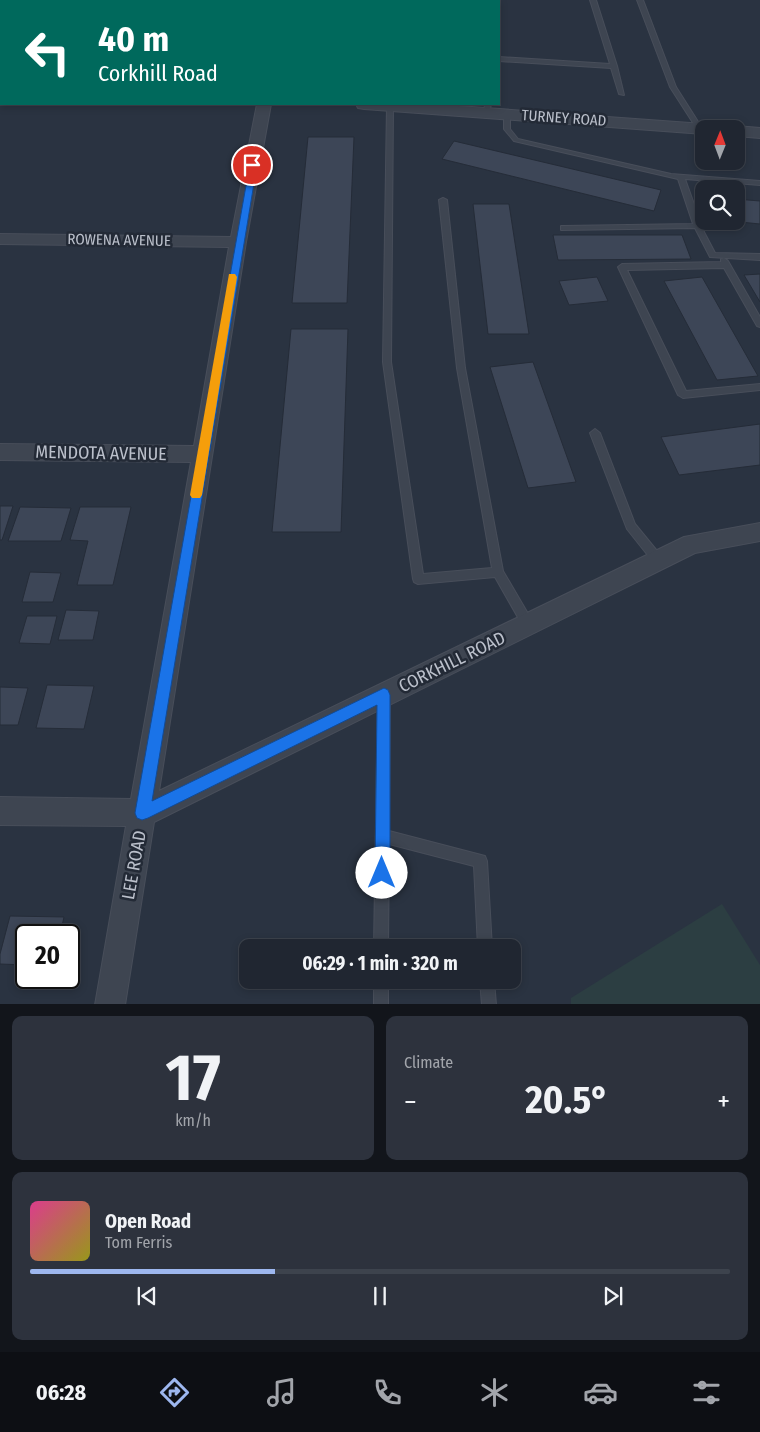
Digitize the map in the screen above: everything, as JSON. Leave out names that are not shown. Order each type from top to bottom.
[{"type":"street","name":"LEE ROAD","points":[[110,1004],[238,242],[264,105]]},
{"type":"street","name":"TURNEY ROAD","points":[[396,105],[488,108],[506,114],[695,129]]},
{"type":"street","points":[[745,132],[760,133]]},
{"type":"street","name":"ROWENA AVENUE","points":[[0,239],[238,242]]},
{"type":"street","name":"MENDOTA AVENUE","points":[[0,452],[203,454]]},
{"type":"street","name":"CORKHILL ROAD","points":[[0,811],[142,813],[692,544],[760,532]]},
{"type":"lane","points":[[593,0],[622,94]]},
{"type":"lane","points":[[640,0],[673,87],[695,120]]},
{"type":"lane","points":[[500,59],[614,66]]},
{"type":"lane","points":[[396,105],[388,362],[418,579],[498,572]]},
{"type":"lane","points":[[506,114],[507,129],[516,140],[681,177],[760,183]]},
{"type":"lane","points":[[681,177],[695,217]]},
{"type":"lane","points":[[443,200],[461,368],[498,572],[528,624]]},
{"type":"lane","points":[[564,228],[695,226]]},
{"type":"lane","points":[[700,230],[713,255],[760,258]]},
{"type":"lane","points":[[721,256],[760,324]]},
{"type":"lane","points":[[726,265],[622,267],[682,395],[760,387]]},
{"type":"lane","points":[[595,433],[631,526],[658,560]]},
{"type":"lane","points":[[382,939],[384,695]]},
{"type":"lane","points":[[382,836],[480,861],[484,939]]},
{"type":"lane","points":[[381,989],[381,1004]]},
{"type":"lane","points":[[488,989],[489,1004]]},
{"type":"shaded area","points":[[722,904],[760,965],[760,1004],[571,1004],[571,998]]},
{"type":"building","points":[[308,137],[354,137],[347,303],[292,303]]},
{"type":"building","points":[[454,141],[661,190],[654,211],[442,159]]},
{"type":"building","points":[[745,200],[760,201],[760,224],[745,222]]},
{"type":"building","points":[[473,204],[509,204],[529,334],[488,334]]},
{"type":"building","points":[[553,235],[682,235],[691,259],[558,260]]},
{"type":"building","points":[[760,274],[760,302],[744,275]]},
{"type":"building","points":[[597,277],[608,301],[569,305],[559,281]]},
{"type":"building","points":[[702,277],[758,376],[717,380],[664,281]]},
{"type":"building","points":[[291,329],[348,329],[341,532],[272,532]]},
{"type":"building","points":[[533,362],[576,482],[528,488],[490,367]]},
{"type":"building","points":[[760,424],[760,465],[679,475],[661,437]]},
{"type":"building","points":[[0,506],[13,506],[2,540],[0,540]]},
{"type":"building","points":[[20,507],[71,508],[61,541],[8,541]]},
{"type":"building","points":[[80,507],[131,507],[113,585],[77,585],[88,541],[70,540]]},
{"type":"building","points":[[30,572],[61,573],[53,602],[22,602]]},
{"type":"building","points":[[66,610],[99,611],[93,640],[58,640]]},
{"type":"building","points":[[27,616],[57,616],[50,644],[19,643]]},
{"type":"building","points":[[47,685],[94,686],[84,729],[36,728]]},
{"type":"building","points":[[0,687],[28,688],[18,725],[0,725]]},
{"type":"building","points":[[10,916],[64,917],[62,924],[15,924],[15,965],[0,964],[0,954]]},
{"type":"slow traffic","points":[[196,495],[232,277]]},
{"type":"route","points":[[252,165],[142,813],[384,695],[382,873]]}]
